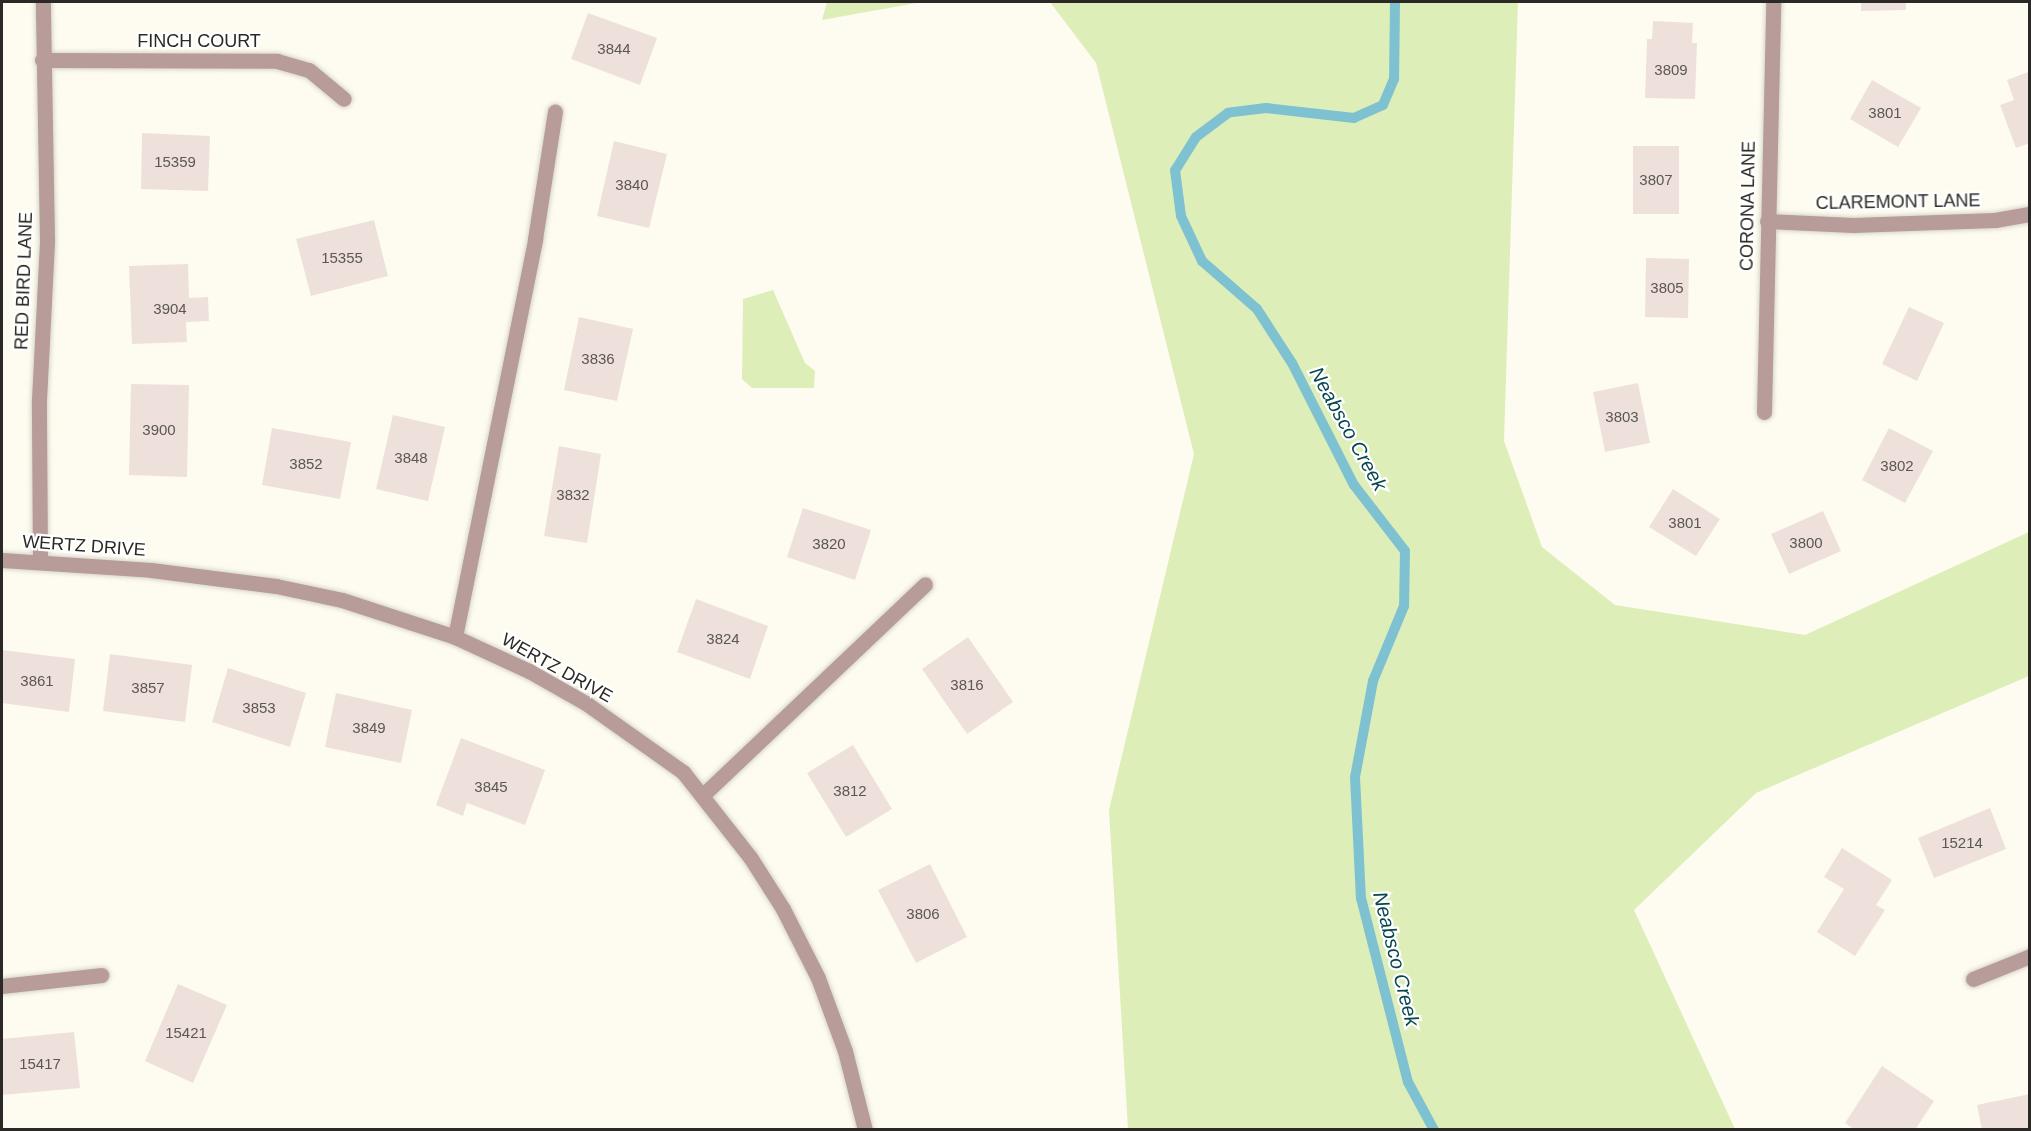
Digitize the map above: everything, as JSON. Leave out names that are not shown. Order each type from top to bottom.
[{"type":"street","name":"RED BIRD LANE","points":[[40,561],[39,400],[47,240],[42,60],[43,2]]},
{"type":"street","name":"CORONA LANE","points":[[1764,412],[1773,2]]},
{"type":"street","name":"FINCH COURT","points":[[42,60],[277,61],[309,70],[344,99]]},
{"type":"street","points":[[455,637],[533,250],[555,112]]},
{"type":"street","name":"CLAREMONT LANE","points":[[1767,221],[1853,225],[1995,220],[2030,214]]},
{"type":"street","name":"WERTZ DRIVE","points":[[2,560],[40,561],[276,586],[342,600],[455,637],[529,671],[587,704],[657,751],[703,795],[778,900],[818,978],[845,1051],[865,1130]]},
{"type":"street","points":[[703,795],[925,584]]},
{"type":"street","points":[[1973,979],[2030,956]]},
{"type":"street","points":[[2,986],[101,975]]},
{"type":"green space","points":[[827,2],[922,2],[822,20]]},
{"type":"green space","points":[[1050,2],[1518,2],[1504,441],[1542,547],[1615,605],[1805,635],[2029,532],[2029,676],[1756,793],[1634,910],[1735,1129],[1128,1129],[1109,810],[1194,454],[1096,63]]},
{"type":"green space","points":[[773,290],[805,363],[815,371],[814,388],[752,388],[742,379],[743,299]]},
{"type":"building","points":[[1861,2],[1906,2],[1906,10],[1861,11]]},
{"type":"building","points":[[588,13],[657,38],[640,85],[571,59]]},
{"type":"building","points":[[1653,21],[1693,23],[1692,43],[1697,43],[1695,99],[1645,98],[1647,39],[1652,39]]},
{"type":"building","points":[[2028,72],[2030,143],[2016,148],[2000,105],[2014,100],[2007,80]]},
{"type":"building","points":[[1872,80],[1921,108],[1898,147],[1850,119]]},
{"type":"building","points":[[142,133],[210,136],[208,191],[141,189]]},
{"type":"building","points":[[614,141],[667,154],[649,228],[597,216]]},
{"type":"building","points":[[1633,146],[1679,146],[1679,214],[1633,214]]},
{"type":"building","points":[[374,220],[388,276],[311,296],[296,239]]},
{"type":"building","points":[[1646,258],[1689,259],[1688,318],[1645,317]]},
{"type":"building","points":[[188,264],[189,298],[208,297],[209,321],[186,322],[187,342],[132,344],[129,266]]},
{"type":"building","points":[[1909,307],[1944,323],[1917,381],[1882,364]]},
{"type":"building","points":[[579,317],[633,329],[617,401],[564,390]]},
{"type":"building","points":[[1638,383],[1650,443],[1605,452],[1593,392]]},
{"type":"building","points":[[131,384],[189,385],[187,477],[129,475]]},
{"type":"building","points":[[393,415],[445,427],[428,501],[376,489]]},
{"type":"building","points":[[272,428],[351,442],[340,499],[262,485]]},
{"type":"building","points":[[1889,428],[1933,451],[1905,503],[1862,480]]},
{"type":"building","points":[[559,446],[601,454],[587,543],[544,536]]},
{"type":"building","points":[[1673,489],[1720,519],[1696,556],[1649,527]]},
{"type":"building","points":[[803,508],[871,530],[855,580],[787,557]]},
{"type":"building","points":[[1823,511],[1841,551],[1789,574],[1771,534]]},
{"type":"building","points":[[696,599],[768,626],[750,679],[677,652]]},
{"type":"building","points":[[968,637],[1013,702],[967,734],[922,669]]},
{"type":"building","points":[[2,650],[75,659],[69,712],[2,703]]},
{"type":"building","points":[[110,654],[192,665],[185,722],[103,711]]},
{"type":"building","points":[[228,668],[306,693],[290,747],[212,722]]},
{"type":"building","points":[[336,693],[412,710],[401,763],[325,747]]},
{"type":"building","points":[[461,738],[545,770],[525,825],[467,803],[463,816],[436,805]]},
{"type":"building","points":[[853,745],[892,809],[846,837],[807,773]]},
{"type":"building","points":[[1990,808],[2006,849],[1934,878],[1918,838]]},
{"type":"building","points":[[1842,848],[1892,880],[1876,905],[1885,910],[1855,956],[1817,932],[1844,889],[1824,877]]},
{"type":"building","points":[[930,864],[967,937],[916,963],[878,890]]},
{"type":"building","points":[[178,984],[227,1005],[193,1083],[145,1061]]},
{"type":"building","points":[[74,1032],[80,1088],[2,1095],[2,1039]]},
{"type":"building","points":[[1882,1066],[1934,1101],[1915,1130],[1855,1130],[1845,1123]]},
{"type":"building","points":[[2030,1094],[2030,1130],[1982,1130],[1977,1105]]},
{"type":"waterway","name":"Neabsco Creek","points":[[1395,2],[1394,79],[1383,105],[1354,118],[1266,108],[1228,113],[1196,137],[1175,170],[1181,216],[1202,261],[1257,309],[1292,363],[1354,485],[1405,551],[1404,606],[1373,681],[1355,777],[1361,898],[1408,1082],[1434,1130]]}]
